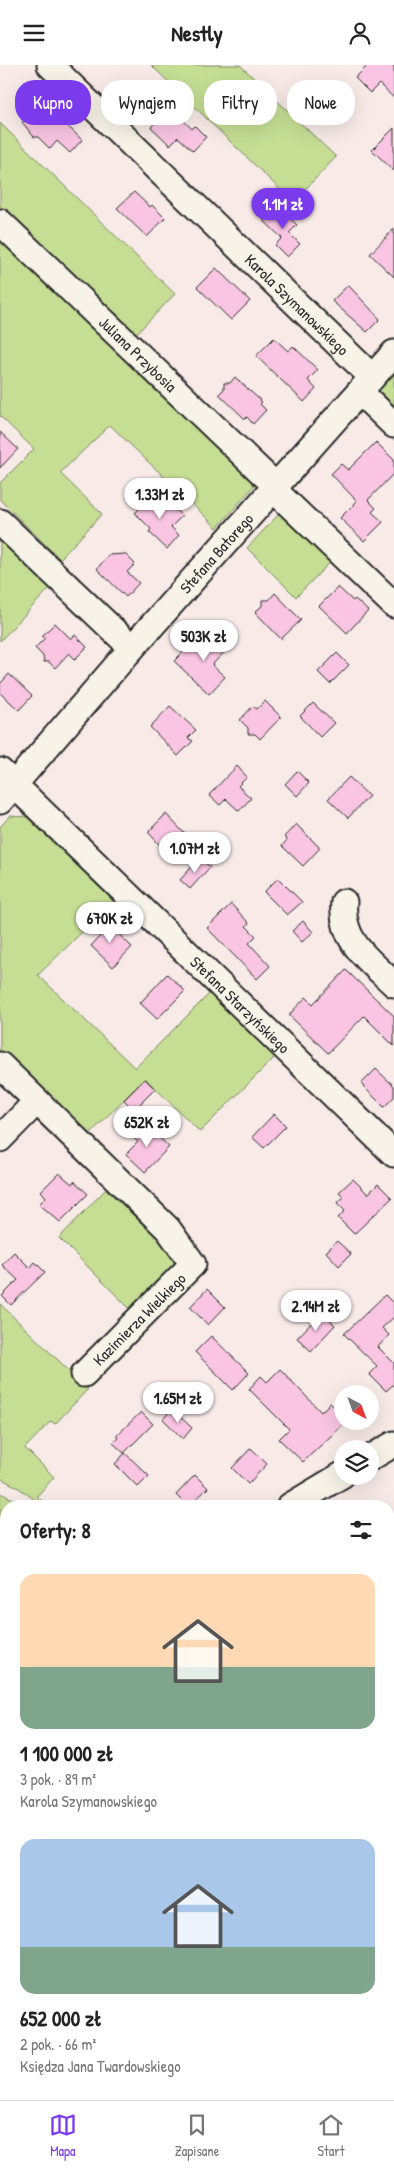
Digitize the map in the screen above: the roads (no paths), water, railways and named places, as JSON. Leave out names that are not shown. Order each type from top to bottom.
[{"type":"street","name":"Karola Szymanowskiego","points":[[50,65],[366,384],[394,425]]},
{"type":"street","name":"Juliana Przybosia","points":[[0,222],[394,605]]},
{"type":"street","name":"Stefana Batorego","points":[[5,785],[132,648],[394,353]]},
{"type":"street","points":[[0,522],[132,648]]},
{"type":"street","name":"Stefana Starzyńskiego","points":[[5,785],[394,1155]]},
{"type":"street","points":[[344,902],[342,918],[355,946],[394,984]]},
{"type":"street","points":[[0,1065],[37,1101],[0,1139]]},
{"type":"street","name":"Kazimierza Wielkiego","points":[[37,1101],[168,1229],[193,1264],[84,1374]]},
{"type":"street","points":[[379,1452],[394,1443]]},
{"type":"street","points":[[300,1500],[334,1480]]}]
